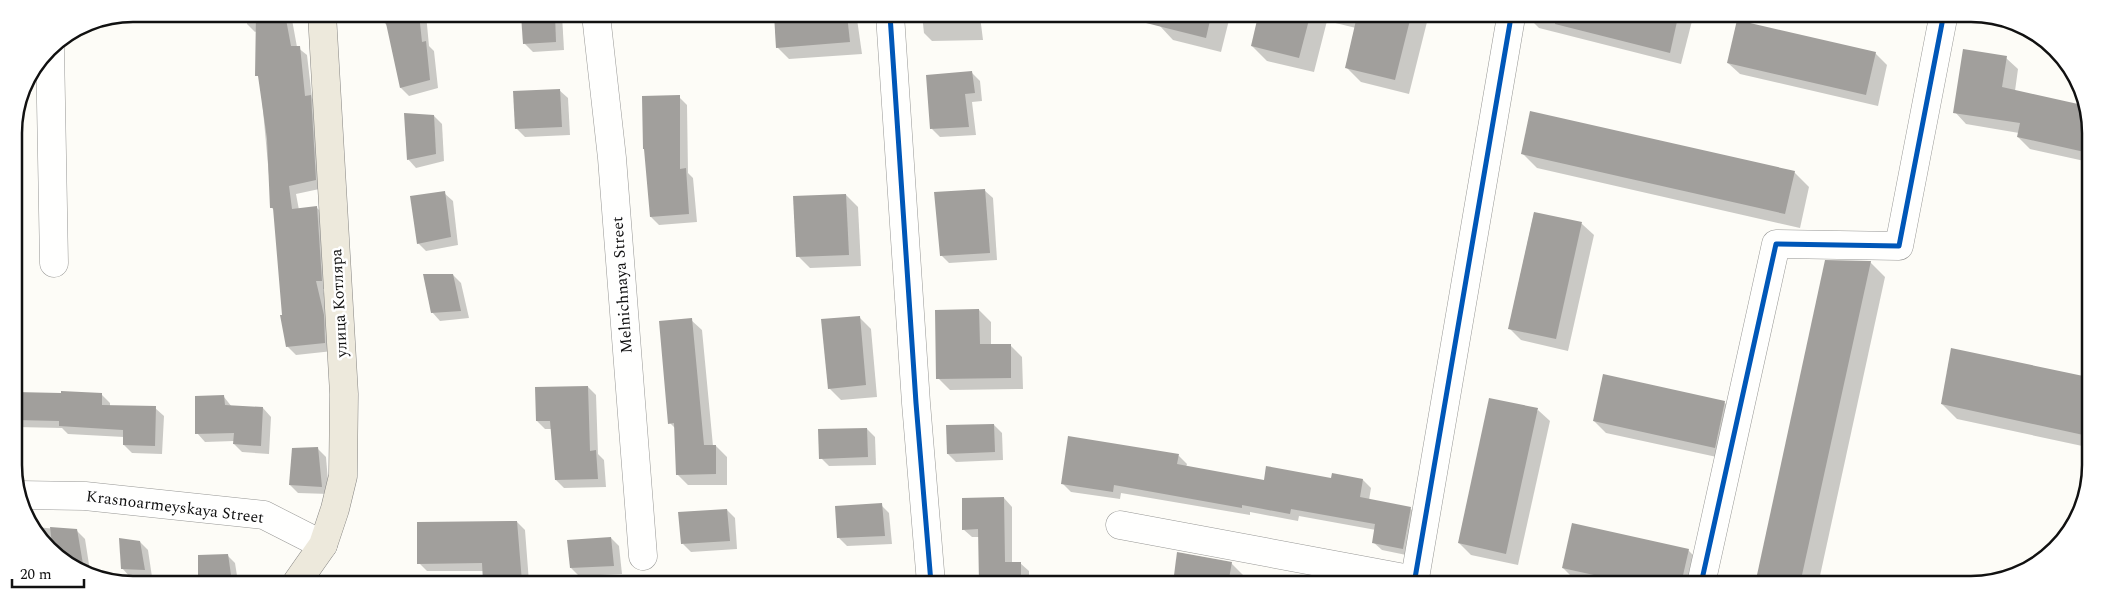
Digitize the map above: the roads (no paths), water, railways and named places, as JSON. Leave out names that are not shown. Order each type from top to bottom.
[{"type":"main road","name":"улица Котляра","points":[[302,576],[324,545],[335,509],[342,476],[344,435],[343,385],[323,23]]},
{"type":"street","points":[[1416,576],[1510,22]]},
{"type":"street","points":[[1703,576],[1776,244],[1899,246],[1941,22]]},
{"type":"street","name":"Melnichnaya Street","points":[[597,23],[613,168],[643,556]]},
{"type":"street","points":[[891,23],[916,402],[930,576]]},
{"type":"street","points":[[50,60],[54,263]]},
{"type":"street","name":"Krasnoarmeyskaya Street","points":[[26,495],[85,496],[264,515],[324,545]]},
{"type":"street","points":[[1120,525],[1384,576]]}]
